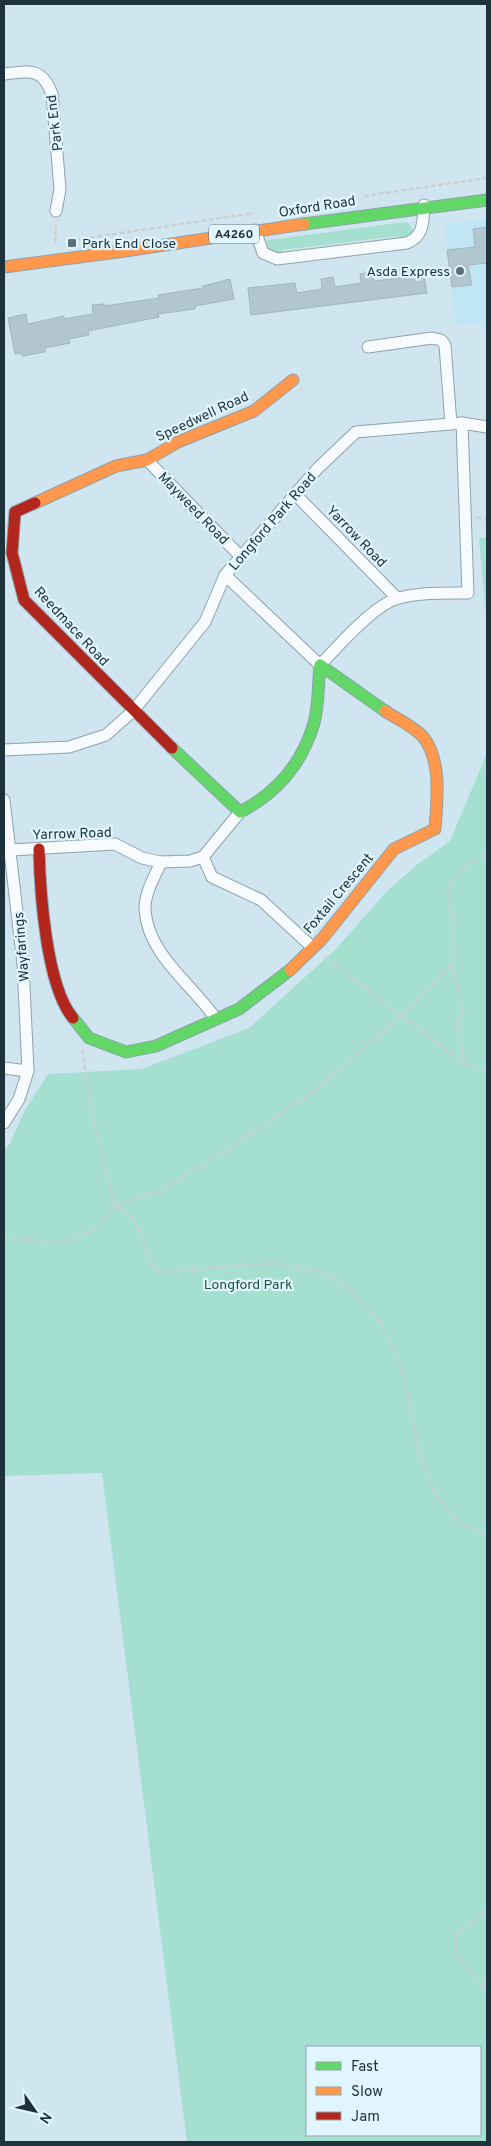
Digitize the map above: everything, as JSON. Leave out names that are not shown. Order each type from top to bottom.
[{"type":"street","name":"Park End","points":[[4,74],[34,72],[43,76],[52,94],[60,189],[56,211]]},
{"type":"street","points":[[465,202],[487,193]]},
{"type":"street","name":"Oxford Road","points":[[4,267],[73,260],[424,205],[487,200]]},
{"type":"street","points":[[255,230],[263,253],[277,259],[407,243],[415,240],[422,229],[424,205]]},
{"type":"street","points":[[312,947],[261,900],[212,877],[203,857],[240,812],[263,800],[297,764],[314,722],[320,665],[366,619],[397,598],[429,593],[468,593],[457,423],[444,345],[441,340],[432,338],[368,347]]},
{"type":"street","name":"Speedwell Road","points":[[147,460],[178,442],[254,411],[293,380]]},
{"type":"street","name":"Longford Park Road","points":[[4,750],[69,747],[106,736],[133,711],[205,622],[225,575],[318,468],[356,432],[457,423],[487,427]]},
{"type":"street","name":"Mayweed Road","points":[[147,460],[241,557]]},
{"type":"street","name":"Reedmace Road","points":[[133,711],[24,600],[12,553],[15,512],[116,466],[147,460]]},
{"type":"street","name":"Yarrow Road","points":[[296,494],[397,598]]},
{"type":"street","points":[[225,575],[320,665]]},
{"type":"street","name":"Foxtail Crescent","points":[[39,849],[40,885],[53,974],[68,1013],[89,1038],[126,1052],[156,1046],[239,1009],[283,976],[322,938],[394,849],[435,829],[437,804],[434,756],[423,737],[320,665]]},
{"type":"street","points":[[133,711],[240,812]]},
{"type":"street","name":"Wayfarings","points":[[4,800],[24,964],[28,1071]]},
{"type":"street","name":"Yarrow Road","points":[[11,850],[115,844],[142,858],[160,862],[190,861],[203,857]]},
{"type":"street","points":[[160,862],[145,909],[154,939],[174,971],[202,999],[216,1019]]},
{"type":"street","points":[[4,1068],[28,1071],[18,1099],[4,1123]]},
{"type":"path","points":[[360,197],[487,178]]},
{"type":"path","points":[[47,244],[55,243],[56,211]]},
{"type":"path","points":[[65,241],[262,212]]},
{"type":"path","points":[[465,1064],[457,1025],[463,1008],[452,966],[452,916],[448,886],[468,864],[487,854]]},
{"type":"path","points":[[312,947],[465,1064],[487,1071]]},
{"type":"path","points":[[4,1238],[52,1241],[75,1239],[94,1229],[115,1205],[157,1192],[226,1151],[318,1088],[402,1015],[452,966]]},
{"type":"path","points":[[89,1038],[80,1052],[95,1129],[115,1205],[136,1220],[151,1263],[160,1272],[276,1263],[327,1274],[351,1290],[381,1323],[402,1368],[421,1458],[435,1493],[458,1521],[487,1538]]},
{"type":"path","points":[[487,1910],[455,1936],[456,1954],[487,1990]]},
{"type":"shaded area","points":[[487,219],[487,322],[456,325],[447,250],[446,224]]},
{"type":"green space","points":[[409,223],[413,231],[411,235],[400,239],[399,236],[282,250],[282,254],[274,255],[265,245],[268,240]]},
{"type":"green space","points":[[479,538],[487,538],[487,627]]},
{"type":"green space","name":"Longford Park","points":[[487,753],[487,2142],[187,2142],[102,1473],[4,1476],[4,1149],[9,1145],[25,1110],[48,1074],[142,1069],[249,1028],[335,950],[388,890],[418,864],[450,841]]},
{"type":"building","points":[[487,227],[487,263],[468,265],[472,285],[452,287],[447,250],[475,247],[473,229]]},
{"type":"building","points":[[413,267],[414,277],[424,275],[427,293],[251,315],[248,288],[295,283],[297,293],[322,289],[321,279],[333,277],[335,287],[361,283],[360,274],[372,272],[374,281],[401,278],[400,269]]},
{"type":"building","points":[[230,279],[234,299],[195,306],[195,309],[158,314],[159,317],[88,331],[89,335],[69,339],[70,343],[45,348],[45,352],[22,356],[21,353],[15,354],[8,318],[26,314],[28,324],[64,316],[64,319],[93,314],[92,305],[104,304],[104,306],[159,298],[158,295],[203,288],[203,286]]},
{"type":"traffic: fast","points":[[304,224],[487,200]]},
{"type":"traffic: fast","points":[[172,748],[240,812],[277,786],[303,752],[316,716],[320,665],[385,711]]},
{"type":"traffic: fast","points":[[73,1018],[89,1038],[126,1052],[156,1046],[239,1009],[290,970]]},
{"type":"traffic: slow","points":[[4,267],[304,224]]},
{"type":"traffic: slow","points":[[35,503],[116,466],[147,460],[178,442],[254,411],[293,380]]},
{"type":"traffic: slow","points":[[290,970],[322,939],[394,849],[435,829],[437,782],[434,758],[430,748],[416,730],[385,711]]},
{"type":"traffic: jam","points":[[35,503],[15,512],[12,553],[24,600],[172,748]]},
{"type":"traffic: jam","points":[[39,849],[43,912],[51,962],[56,984],[73,1018]]},
{"type":"place","name":"Park End Close","points":[[72,243]]},
{"type":"place","name":"Asda Express","points":[[460,271]]}]
